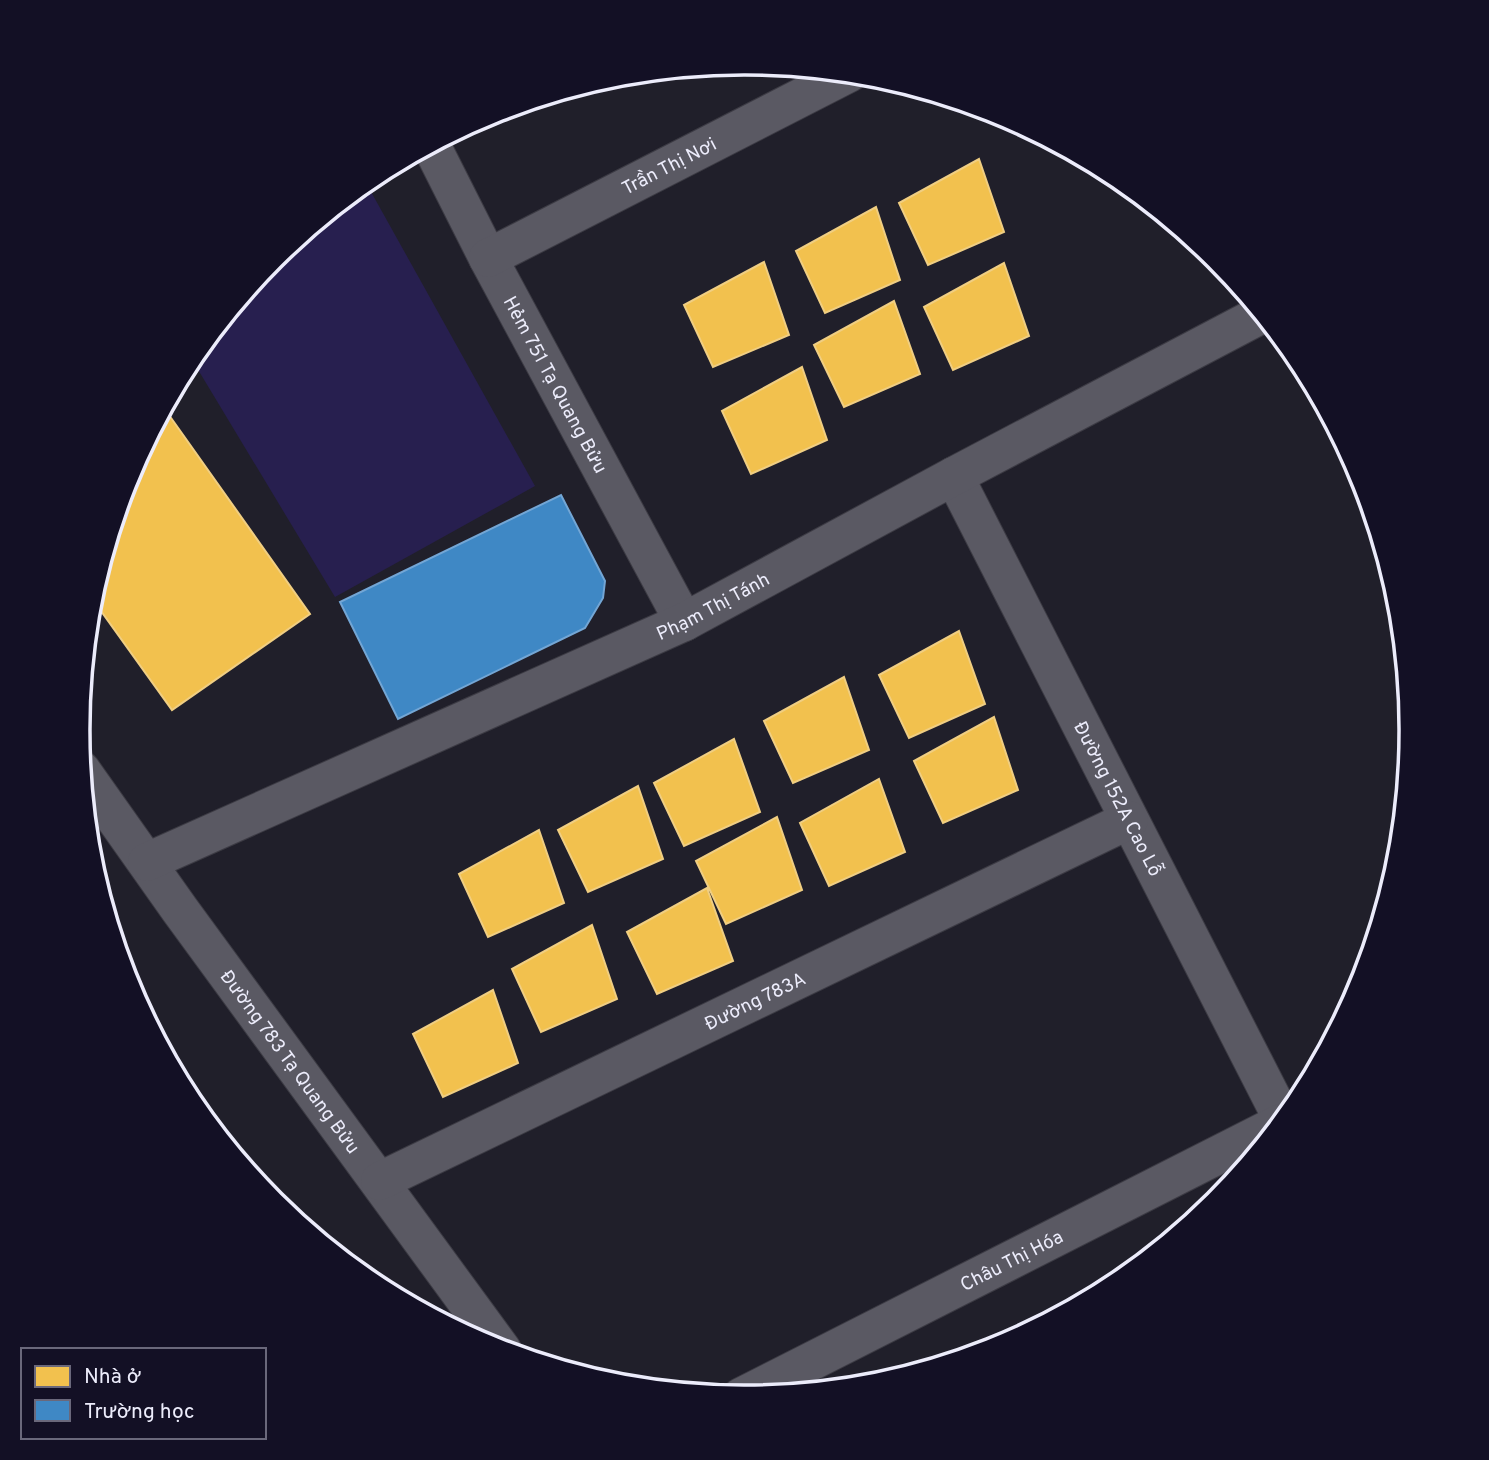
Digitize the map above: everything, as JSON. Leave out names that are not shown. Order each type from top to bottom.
[{"type":"street","name":"Trần Thị Nơi","points":[[488,258],[833,81]]},
{"type":"street","name":"Hẻm 751 Tạ Quang Bửu","points":[[435,153],[488,258],[684,622]]},
{"type":"street","name":"Phạm Thị Tánh","points":[[147,862],[684,622],[1254,318]]},
{"type":"street","name":"Đường 152A Cao Lỗ","points":[[954,476],[1277,1111]]},
{"type":"street","name":"Đường 783 Tạ Quang Bửu","points":[[92,784],[188,921],[490,1333]]},
{"type":"street","name":"Đường 783A","points":[[380,1181],[1129,820]]},
{"type":"street","name":"Châu Thị Hóa","points":[[767,1384],[1261,1133]]},
{"type":"shaded area","points":[[372,193],[535,486],[335,597],[198,369],[252,298],[282,267],[313,238]]},
{"type":"building: Nhà ở","points":[[979,159],[1004,232],[928,265],[899,203]]},
{"type":"building: Nhà ở","points":[[876,207],[900,280],[825,313],[796,251]]},
{"type":"building: Nhà ở","points":[[764,262],[789,335],[713,367],[684,305]]},
{"type":"building: Nhà ở","points":[[1004,263],[1029,336],[953,370],[924,307]]},
{"type":"building: Nhà ở","points":[[894,301],[920,374],[844,407],[814,345]]},
{"type":"building: Nhà ở","points":[[802,367],[827,440],[751,474],[722,411]]},
{"type":"building: Nhà ở","points":[[170,416],[310,614],[172,710],[101,610],[124,520],[157,440]]},
{"type":"building: Nhà ở","points":[[959,631],[985,704],[909,738],[879,675]]},
{"type":"building: Nhà ở","points":[[844,677],[869,750],[793,783],[764,721]]},
{"type":"building: Nhà ở","points":[[994,717],[1018,790],[943,823],[914,761]]},
{"type":"building: Nhà ở","points":[[734,739],[760,812],[684,846],[654,783]]},
{"type":"building: Nhà ở","points":[[879,779],[905,852],[829,886],[800,823]]},
{"type":"building: Nhà ở","points":[[638,786],[663,859],[588,892],[558,830]]},
{"type":"building: Nhà ở","points":[[777,817],[802,890],[726,924],[696,861]]},
{"type":"building: Nhà ở","points":[[539,830],[564,903],[488,937],[459,874]]},
{"type":"building: Nhà ở","points":[[707,888],[733,961],[657,994],[627,932]]},
{"type":"building: Nhà ở","points":[[592,925],[617,999],[541,1032],[512,969]]},
{"type":"building: Nhà ở","points":[[493,990],[518,1063],[443,1097],[413,1034]]},
{"type":"building: Trường học","points":[[561,495],[605,581],[603,598],[585,628],[398,719],[340,602]]}]
